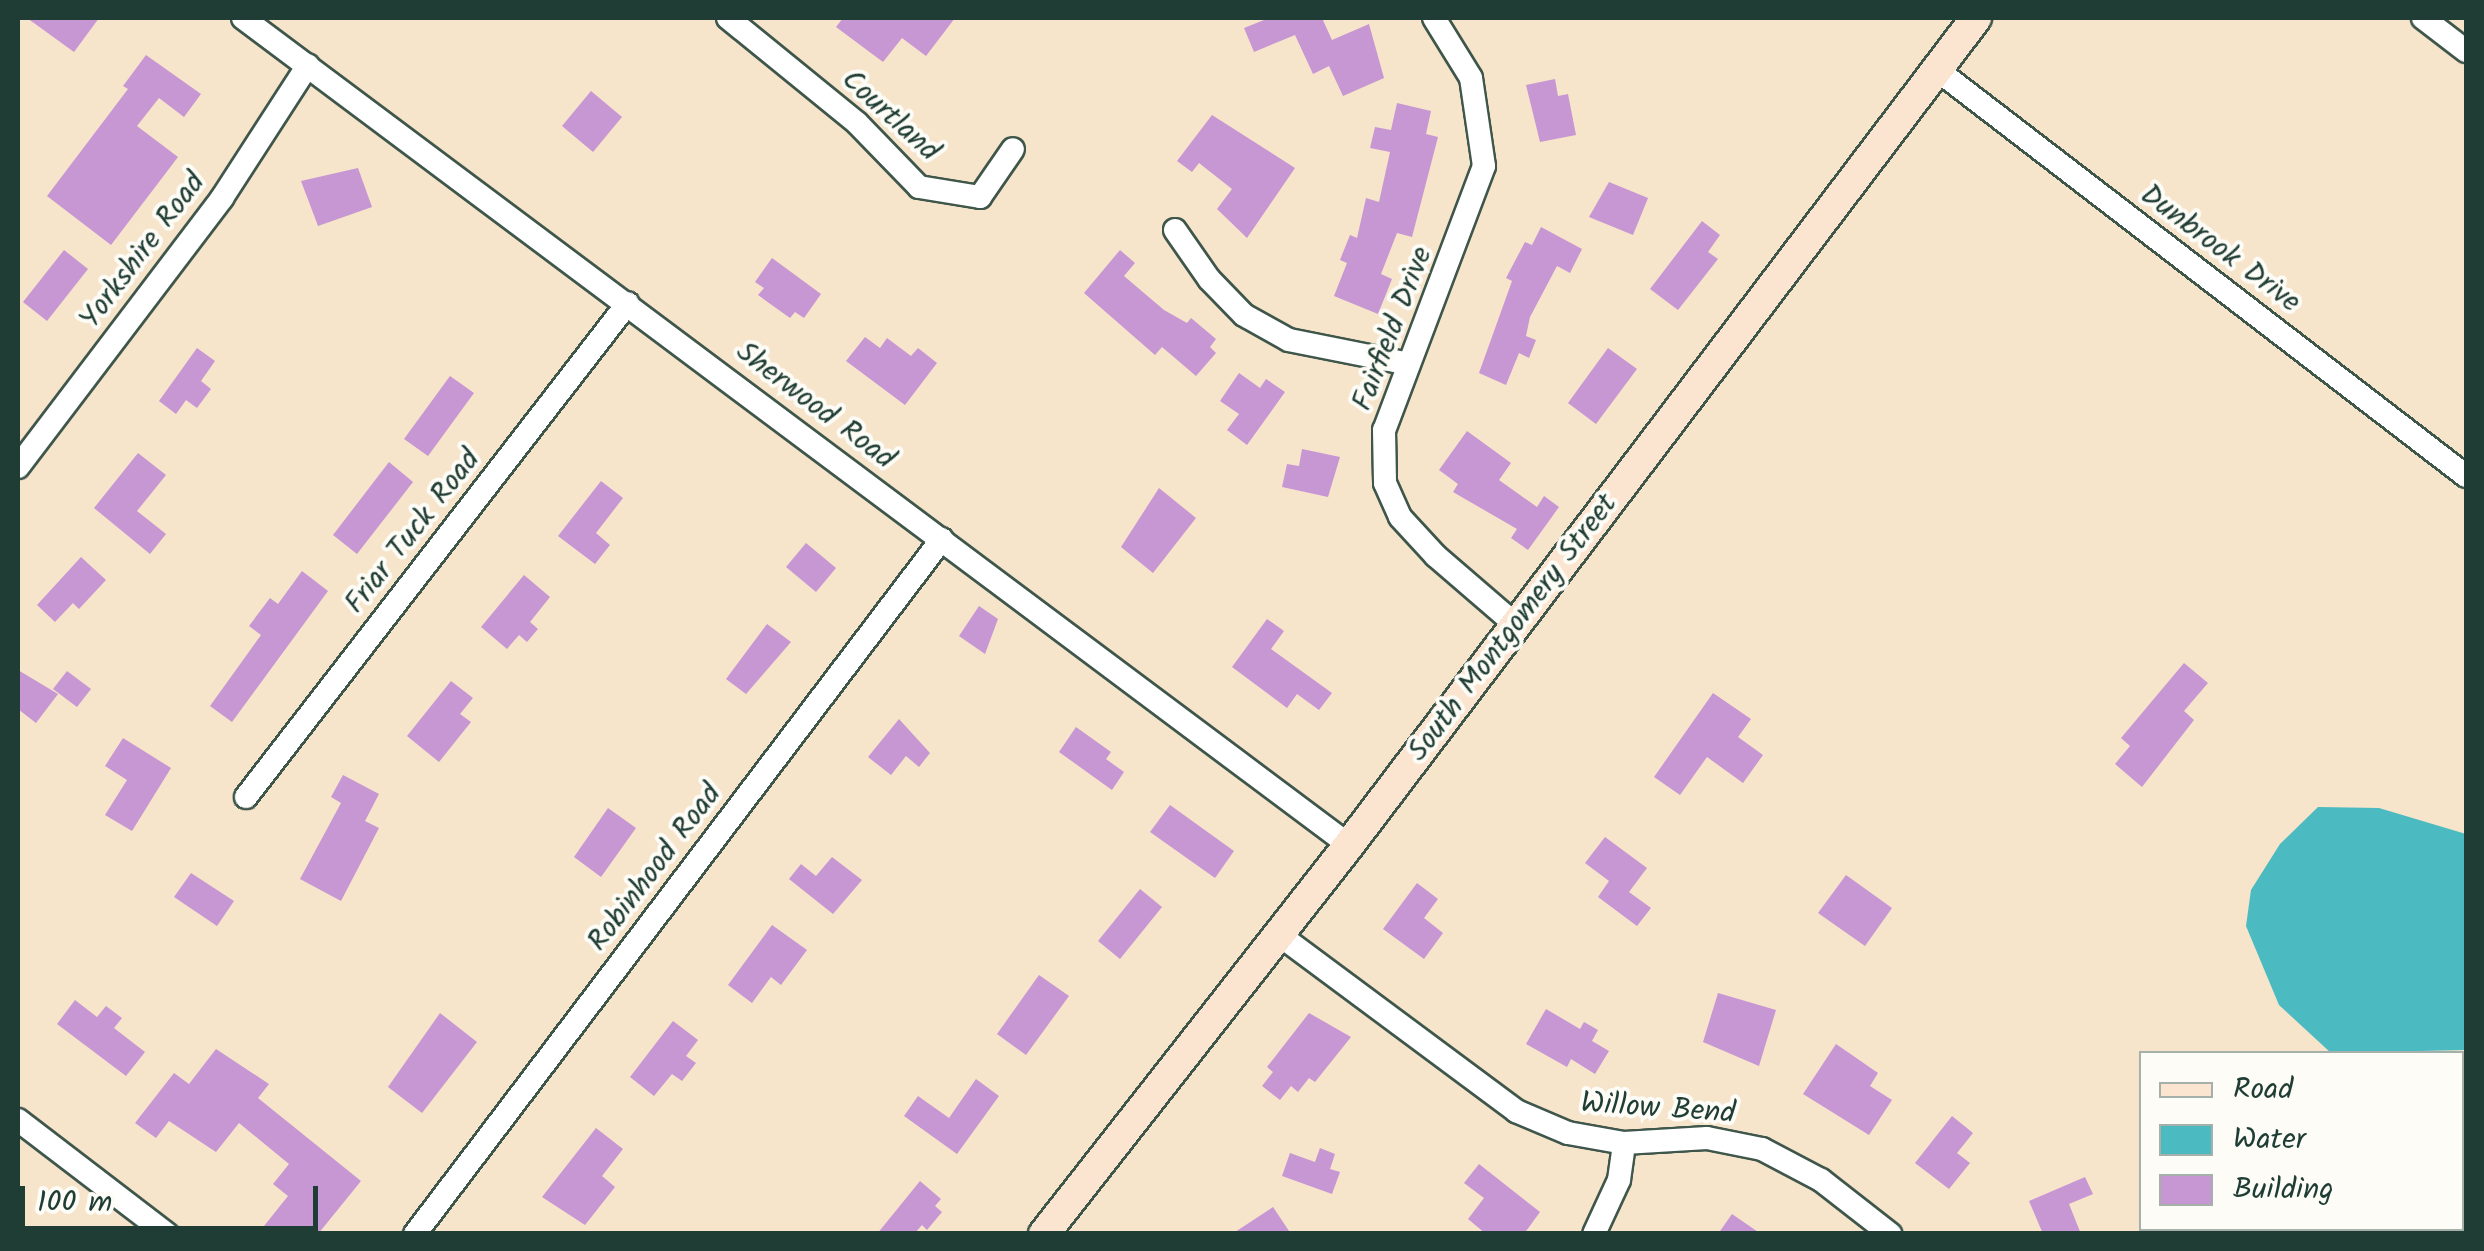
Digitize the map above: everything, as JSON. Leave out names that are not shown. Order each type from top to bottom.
[{"type":"street","name":"Sherwood Road","points":[[244,18],[1349,845]]},
{"type":"street","name":"Courtland","points":[[728,18],[857,123],[919,187],[980,197],[1013,149]]},
{"type":"street","name":"Fairfield Drive","points":[[1434,18],[1471,78],[1484,166],[1384,430],[1385,484],[1400,517],[1436,556],[1516,625]]},
{"type":"street","name":"South Montgomery Street","points":[[1044,1234],[1349,845],[1976,18]]},
{"type":"street","points":[[2423,18],[2466,51]]},
{"type":"street","name":"Yorkshire Road","points":[[18,467],[222,198],[308,65]]},
{"type":"street","name":"Dunbrook Drive","points":[[1936,69],[2466,476]]},
{"type":"street","points":[[1175,230],[1209,279],[1244,314],[1289,340],[1409,364]]},
{"type":"street","name":"Friar Tuck Road","points":[[246,797],[628,303]]},
{"type":"street","name":"Robinhood Road","points":[[415,1234],[942,539]]},
{"type":"street","name":"Willow Bend","points":[[1278,934],[1516,1111],[1568,1134],[1624,1143],[1707,1138],[1762,1149],[1821,1180],[1890,1234]]},
{"type":"street","points":[[18,1120],[168,1234]]},
{"type":"street","points":[[1594,1234],[1619,1180],[1624,1143]]},
{"type":"water","points":[[2318,807],[2379,808],[2466,834],[2466,1050],[2329,1051],[2279,1005],[2246,926],[2251,890],[2280,844]]},
{"type":"building","points":[[27,18],[99,18],[74,52]]},
{"type":"building","points":[[843,18],[955,18],[926,56],[902,38],[883,62],[836,27]]},
{"type":"building","points":[[1269,18],[1322,18],[1332,40],[1369,24],[1384,78],[1343,96],[1329,66],[1313,74],[1295,35],[1254,52],[1244,28]]},
{"type":"building","points":[[146,55],[201,94],[184,117],[159,98],[137,126],[178,157],[111,245],[47,196],[128,89],[123,86]]},
{"type":"building","points":[[1555,79],[1558,96],[1568,94],[1576,135],[1540,142],[1526,85]]},
{"type":"building","points":[[591,91],[622,117],[593,152],[562,126]]},
{"type":"building","points":[[1397,103],[1431,111],[1426,134],[1438,137],[1412,237],[1397,233],[1381,274],[1392,279],[1378,314],[1334,296],[1347,263],[1340,260],[1350,235],[1357,238],[1366,198],[1379,202],[1390,152],[1370,148],[1375,127],[1391,130]]},
{"type":"building","points":[[1212,115],[1295,168],[1247,238],[1217,209],[1232,189],[1199,163],[1192,172],[1177,161]]},
{"type":"building","points":[[358,168],[372,207],[318,226],[301,181]]},
{"type":"building","points":[[1609,182],[1648,198],[1633,235],[1589,217]]},
{"type":"building","points":[[1702,221],[1720,235],[1708,252],[1718,259],[1678,310],[1650,289]]},
{"type":"building","points":[[1541,227],[1582,249],[1570,273],[1557,266],[1530,317],[1526,336],[1536,340],[1529,358],[1519,353],[1506,385],[1479,373],[1512,281],[1506,278],[1525,242],[1532,245]]},
{"type":"building","points":[[64,250],[88,269],[47,321],[23,302]]},
{"type":"building","points":[[1120,250],[1135,263],[1124,276],[1164,310],[1187,323],[1191,318],[1216,339],[1210,347],[1216,353],[1196,376],[1162,347],[1155,355],[1084,293]]},
{"type":"building","points":[[772,258],[821,294],[804,318],[795,312],[790,318],[758,295],[764,288],[755,282]]},
{"type":"building","points":[[865,337],[880,348],[887,338],[911,356],[918,348],[937,363],[905,405],[846,361]]},
{"type":"building","points":[[197,348],[215,361],[201,381],[211,389],[197,408],[186,400],[176,414],[159,401]]},
{"type":"building","points":[[1608,348],[1637,369],[1596,424],[1568,403]]},
{"type":"building","points":[[1239,373],[1260,388],[1266,379],[1285,392],[1247,445],[1227,430],[1239,414],[1220,401]]},
{"type":"building","points":[[450,376],[474,393],[428,456],[404,439]]},
{"type":"building","points":[[1467,431],[1511,463],[1499,480],[1537,507],[1544,496],[1559,507],[1528,550],[1511,538],[1517,529],[1453,492],[1458,484],[1439,470]]},
{"type":"building","points":[[1302,449],[1340,457],[1328,497],[1282,487],[1287,464],[1299,466]]},
{"type":"building","points":[[138,453],[166,475],[137,511],[166,534],[150,554],[94,508]]},
{"type":"building","points":[[389,462],[413,482],[357,554],[333,535]]},
{"type":"building","points":[[601,481],[623,498],[596,533],[610,545],[595,564],[558,536]]},
{"type":"building","points":[[1159,488],[1196,518],[1153,573],[1121,547]]},
{"type":"building","points":[[806,543],[836,568],[816,592],[786,567]]},
{"type":"building","points":[[81,557],[106,580],[79,609],[73,603],[55,622],[37,605]]},
{"type":"building","points":[[302,571],[328,591],[232,722],[210,706],[261,635],[249,626],[270,598],[278,604]]},
{"type":"building","points":[[524,575],[550,597],[530,622],[538,629],[527,642],[519,635],[507,649],[481,627]]},
{"type":"building","points":[[979,606],[998,619],[985,654],[959,636]]},
{"type":"building","points":[[1267,619],[1284,631],[1271,649],[1332,693],[1319,710],[1297,694],[1287,708],[1232,667]]},
{"type":"building","points":[[767,624],[791,642],[746,694],[726,679]]},
{"type":"building","points":[[2184,663],[2208,683],[2184,711],[2194,720],[2142,787],[2115,764],[2130,746],[2121,738]]},
{"type":"building","points":[[18,670],[58,694],[36,723],[18,709]]},
{"type":"building","points":[[67,671],[91,689],[77,707],[53,689]]},
{"type":"building","points":[[451,681],[473,698],[460,714],[471,722],[439,762],[407,736]]},
{"type":"building","points":[[1713,693],[1751,719],[1738,737],[1763,755],[1743,783],[1707,757],[1680,795],[1654,777]]},
{"type":"building","points":[[899,719],[930,753],[919,767],[906,756],[891,775],[868,757]]},
{"type":"building","points":[[1076,727],[1111,752],[1106,759],[1124,772],[1112,790],[1059,752]]},
{"type":"building","points":[[123,738],[171,768],[132,831],[105,815],[127,780],[105,766]]},
{"type":"building","points":[[343,775],[379,794],[365,821],[379,828],[341,901],[300,879],[341,803],[331,797]]},
{"type":"building","points":[[1170,805],[1234,851],[1215,878],[1150,832]]},
{"type":"building","points":[[608,808],[636,828],[601,877],[574,857]]},
{"type":"building","points":[[1605,837],[1647,868],[1629,892],[1651,908],[1637,926],[1598,897],[1609,881],[1585,863]]},
{"type":"building","points":[[832,857],[862,880],[833,914],[789,879],[801,864],[816,876]]},
{"type":"building","points":[[191,873],[234,901],[217,926],[174,897]]},
{"type":"building","points":[[1846,875],[1892,908],[1865,946],[1818,913]]},
{"type":"building","points":[[1417,883],[1438,899],[1424,918],[1443,933],[1424,959],[1383,929]]},
{"type":"building","points":[[1140,889],[1162,907],[1120,959],[1098,941]]},
{"type":"building","points":[[772,925],[807,950],[781,985],[771,977],[752,1003],[728,985]]},
{"type":"building","points":[[1039,975],[1069,996],[1026,1055],[997,1034]]},
{"type":"building","points":[[1718,993],[1776,1010],[1759,1066],[1703,1042]]},
{"type":"building","points":[[75,1000],[97,1017],[106,1006],[122,1018],[114,1028],[145,1052],[126,1076],[57,1024]]},
{"type":"building","points":[[1546,1009],[1580,1029],[1584,1022],[1598,1030],[1592,1041],[1609,1051],[1595,1074],[1571,1059],[1567,1067],[1526,1044]]},
{"type":"building","points":[[440,1013],[477,1042],[422,1113],[388,1087]]},
{"type":"building","points":[[1309,1013],[1351,1037],[1315,1082],[1309,1078],[1298,1092],[1291,1086],[1280,1100],[1262,1086],[1273,1072],[1267,1067]]},
{"type":"building","points":[[673,1021],[698,1040],[686,1056],[696,1063],[682,1081],[672,1074],[654,1096],[630,1077]]},
{"type":"building","points":[[1836,1044],[1878,1073],[1870,1086],[1892,1100],[1869,1135],[1803,1094]]},
{"type":"building","points":[[216,1049],[269,1084],[258,1098],[361,1181],[318,1234],[273,1234],[264,1226],[288,1196],[273,1184],[289,1164],[239,1123],[216,1152],[169,1121],[156,1138],[135,1123],[174,1073],[189,1084]]},
{"type":"building","points":[[976,1079],[999,1096],[957,1154],[904,1116],[918,1096],[949,1118]]},
{"type":"building","points":[[1952,1116],[1973,1133],[1957,1153],[1970,1163],[1949,1189],[1915,1163]]},
{"type":"building","points":[[596,1128],[623,1149],[602,1176],[615,1187],[585,1225],[542,1197]]},
{"type":"building","points":[[1320,1148],[1335,1154],[1330,1169],[1340,1172],[1332,1194],[1282,1176],[1290,1153],[1315,1162]]},
{"type":"building","points":[[1479,1164],[1540,1212],[1524,1234],[1486,1234],[1468,1219],[1484,1198],[1464,1183]]},
{"type":"building","points":[[2085,1177],[2093,1194],[2069,1204],[2081,1234],[2043,1234],[2029,1201]]},
{"type":"building","points":[[920,1181],[941,1199],[935,1206],[942,1212],[927,1230],[922,1225],[914,1234],[877,1234]]},
{"type":"building","points":[[1273,1207],[1291,1234],[1232,1234]]},
{"type":"building","points":[[1732,1214],[1761,1234],[1718,1234]]}]
